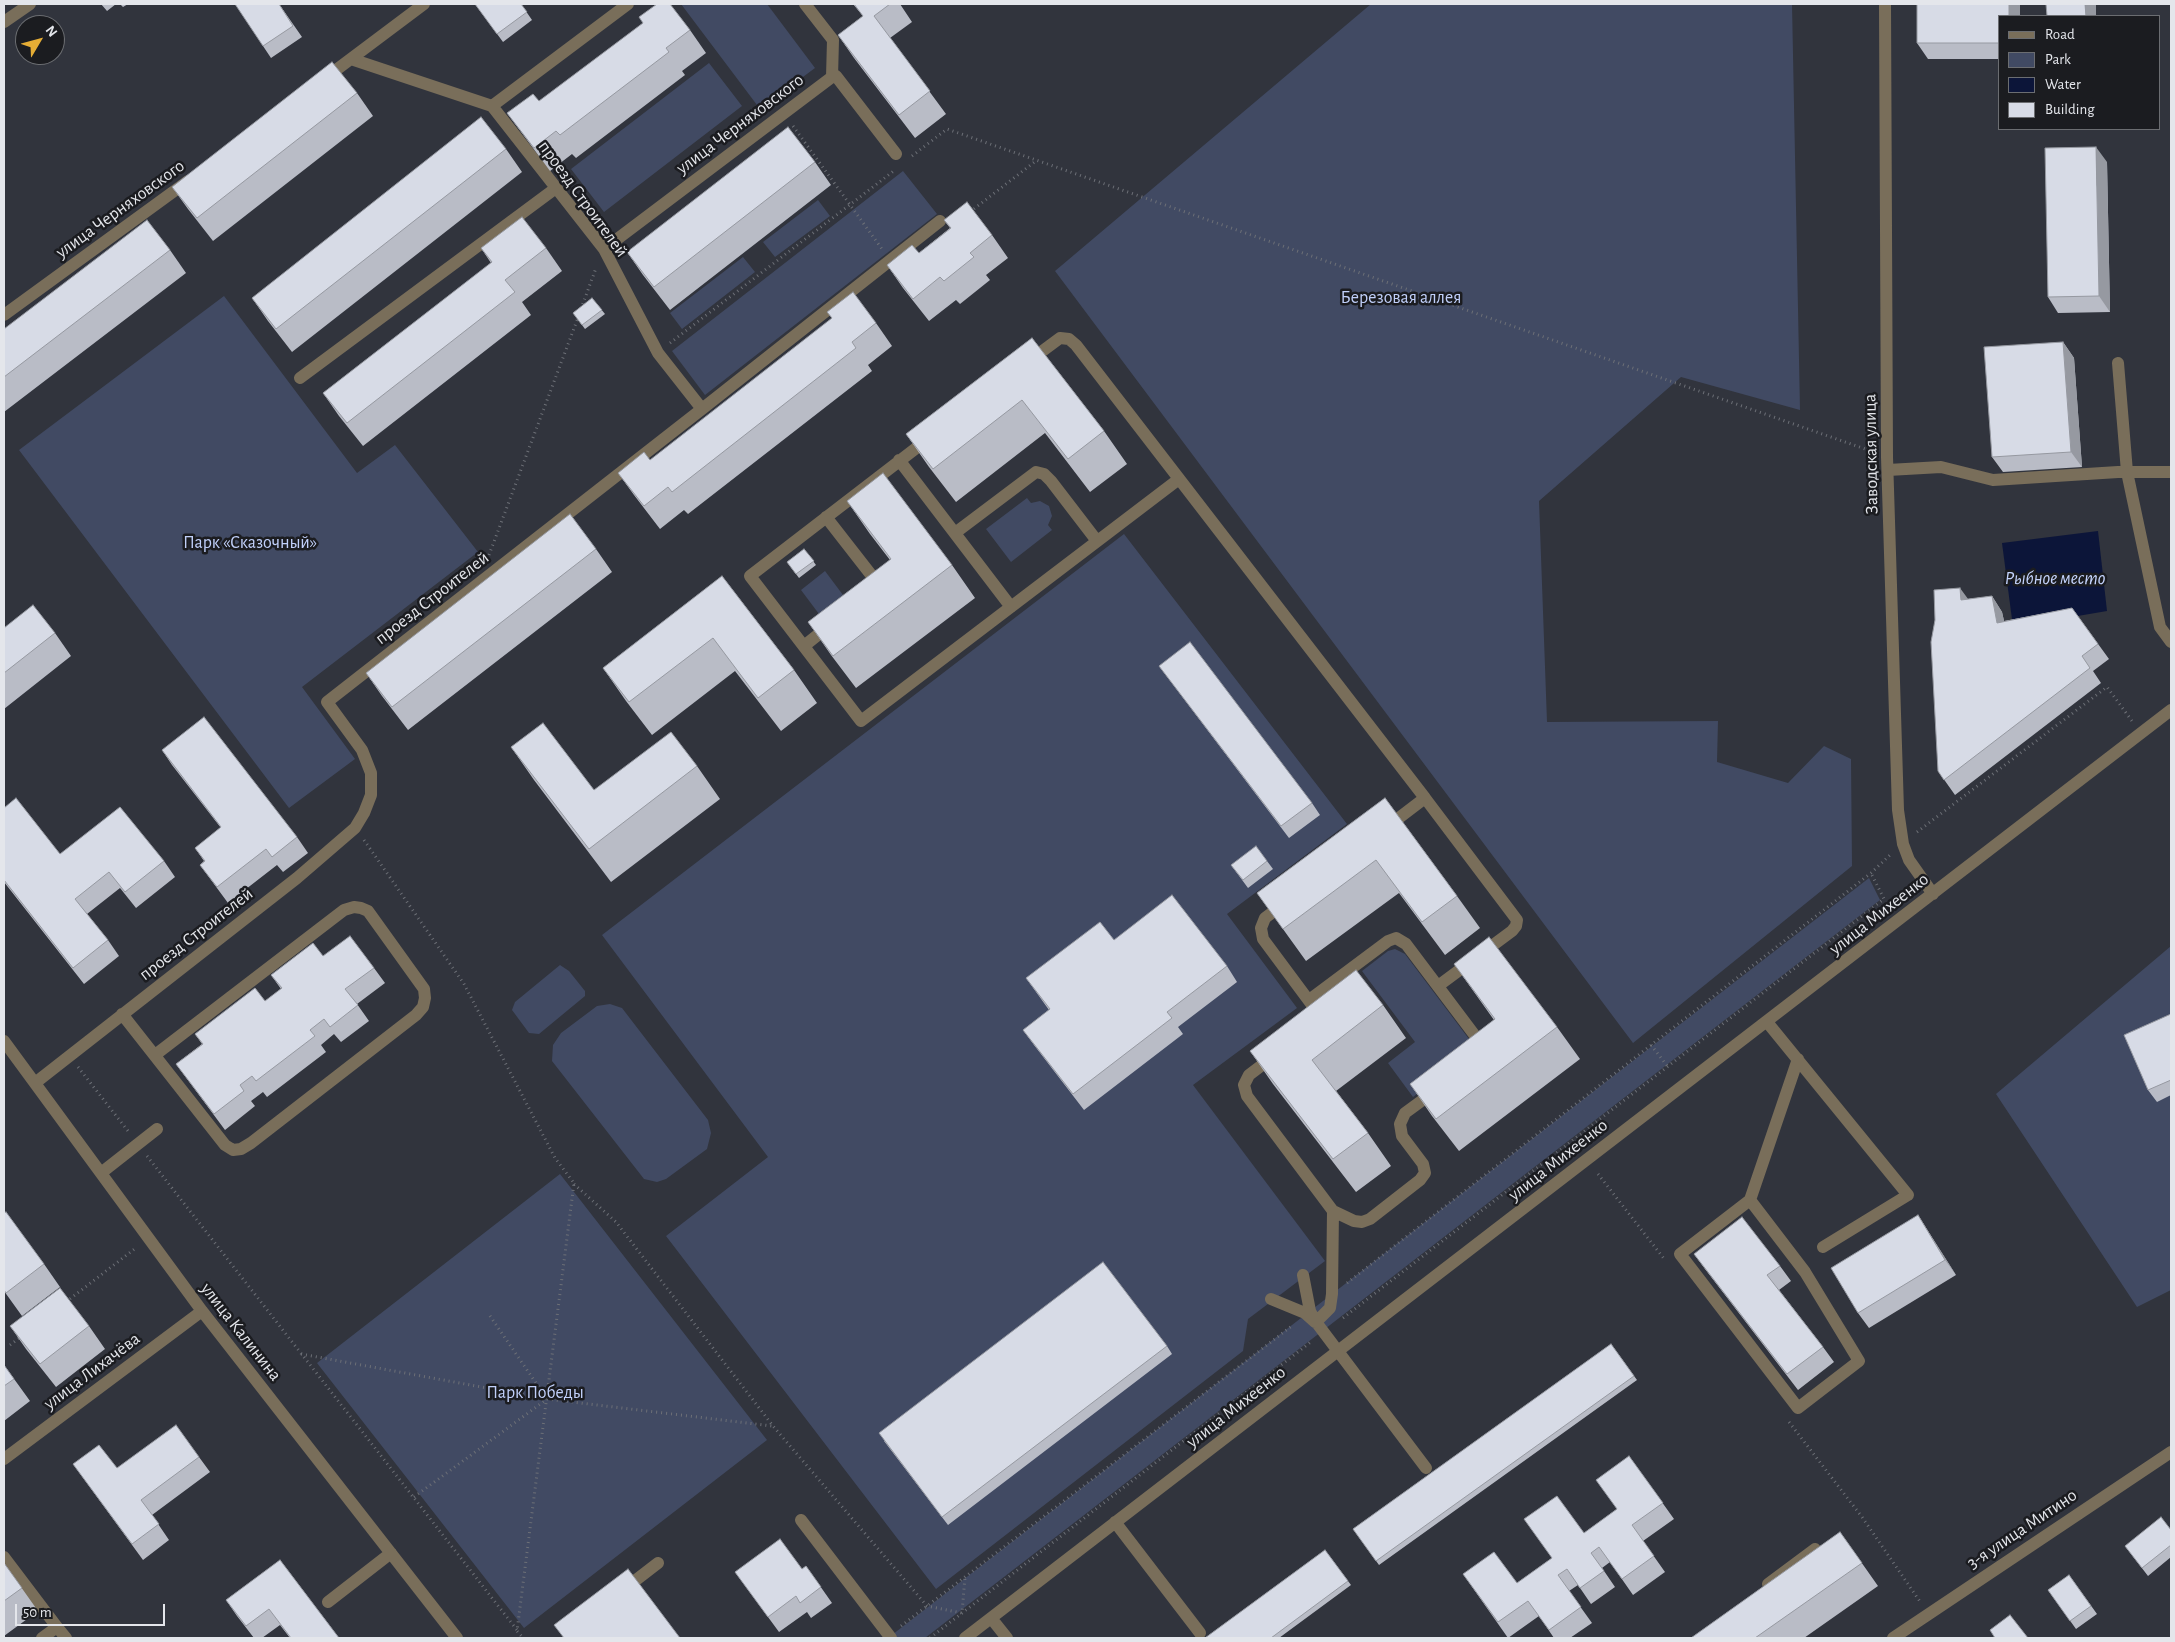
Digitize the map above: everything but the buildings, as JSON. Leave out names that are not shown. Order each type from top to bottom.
[{"type":"street","points":[[4,22],[30,4]]},
{"type":"street","points":[[312,88],[424,4]]},
{"type":"street","points":[[351,58],[492,106],[628,4]]},
{"type":"street","name":"улица Черняховского","points":[[604,249],[832,77],[833,40],[806,4]]},
{"type":"street","name":"Заводская улица","points":[[1885,4],[1887,457],[1898,810],[1903,844],[1909,860],[1933,894]]},
{"type":"street","points":[[832,77],[836,76],[902,159]]},
{"type":"street","name":"проезд Строителей","points":[[35,1083],[297,878],[355,828],[371,796],[371,773],[362,750],[327,702],[702,409],[658,353],[604,249],[492,106]]},
{"type":"street","name":"улица Черняховского","points":[[4,315],[200,172]]},
{"type":"street","points":[[300,378],[556,188]]},
{"type":"street","points":[[702,409],[940,221]]},
{"type":"street","points":[[1015,371],[1060,338],[1069,339],[1076,345],[1517,920],[1516,926],[1512,931],[1438,986]]},
{"type":"street","points":[[2118,363],[2128,472],[2160,628],[2171,642]]},
{"type":"street","points":[[938,431],[750,576],[861,721],[1179,479]]},
{"type":"street","points":[[900,460],[1011,607]]},
{"type":"street","points":[[1888,470],[1941,466],[1993,480],[2128,472],[2171,472]]},
{"type":"street","points":[[955,533],[1036,472],[1044,474],[1051,481],[1097,541]]},
{"type":"street","points":[[826,516],[875,582],[874,590],[863,600]]},
{"type":"street","points":[[804,646],[840,617]]},
{"type":"street","name":"улица Михеенко","points":[[965,1638],[2168,714]]},
{"type":"street","points":[[1377,834],[1425,798]]},
{"type":"street","points":[[1297,894],[1266,918],[1261,928],[1263,939],[1315,1009],[1318,1018],[1313,1027]]},
{"type":"street","points":[[122,1014],[225,1145],[233,1150],[241,1149],[416,1015],[424,1007],[424,988],[368,911],[354,907],[344,910],[155,1055]]},
{"type":"street","points":[[1309,1000],[1388,941],[1396,938],[1406,944],[1479,1041],[1481,1051],[1475,1060]]},
{"type":"street","points":[[1767,1022],[1908,1195],[1822,1247]]},
{"type":"street","name":"улица Калинина","points":[[4,1041],[202,1311],[457,1638]]},
{"type":"street","points":[[1281,1051],[1249,1075],[1244,1085],[1247,1096],[1333,1211],[1354,1221],[1362,1222],[1370,1219],[1420,1180],[1424,1172],[1423,1164],[1402,1136],[1400,1124],[1405,1113],[1444,1084]]},
{"type":"street","points":[[1750,1200],[1805,1272],[1859,1361],[1798,1408],[1680,1254],[1750,1200],[1798,1060]]},
{"type":"street","points":[[101,1173],[157,1129]]},
{"type":"street","points":[[1316,1322],[1330,1308],[1332,1294],[1333,1211]]},
{"type":"street","points":[[1303,1275],[1310,1311],[1316,1322],[1426,1468]]},
{"type":"street","points":[[1271,1299],[1305,1313],[1316,1322]]},
{"type":"street","name":"улица Лихачёва","points":[[4,1459],[202,1311]]},
{"type":"street","name":"3-я улица Митино","points":[[1893,1638],[2171,1452]]},
{"type":"street","points":[[802,1520],[891,1638]]},
{"type":"street","points":[[1116,1522],[1200,1634]]},
{"type":"street","points":[[1754,1594],[1815,1550]]},
{"type":"street","points":[[328,1602],[391,1553]]},
{"type":"street","points":[[4,1556],[66,1638]]},
{"type":"street","points":[[613,1598],[658,1563]]},
{"type":"street","points":[[991,1618],[1006,1638]]},
{"type":"street","points":[[42,1638],[58,1627]]},
{"type":"path","points":[[784,114],[891,261]]},
{"type":"path","points":[[658,353],[902,159],[948,129],[1887,457]]},
{"type":"path","points":[[940,221],[958,222],[1037,160]]},
{"type":"path","points":[[488,557],[604,249]]},
{"type":"path","points":[[355,828],[464,984],[555,1158],[574,1183],[616,1222],[772,1426],[927,1606],[962,1613]]},
{"type":"path","points":[[930,1638],[1884,899],[1871,874]]},
{"type":"path","points":[[1651,1045],[1668,1067]]},
{"type":"path","points":[[69,1056],[523,1638]]},
{"type":"path","points":[[517,1631],[574,1183]]},
{"type":"path","points":[[62,1305],[137,1247]]},
{"type":"path","points":[[488,1313],[548,1399]]},
{"type":"path","points":[[10,1345],[25,1334]]},
{"type":"path","points":[[301,1354],[548,1399],[772,1426]]},
{"type":"path","points":[[414,1497],[548,1399]]},
{"type":"path","points":[[962,1613],[965,1577]]},
{"type":"green space","points":[[681,4],[767,4],[815,68],[760,109]]},
{"type":"green space","name":"Березовая аллея","points":[[1371,4],[1792,4],[1800,410],[1681,377],[1539,501],[1547,722],[1718,721],[1717,762],[1788,783],[1824,746],[1851,759],[1852,866],[1633,1043],[1055,271]]},
{"type":"green space","points":[[709,63],[742,106],[604,212],[571,169]]},
{"type":"green space","points":[[903,171],[937,214],[705,395],[672,351]]},
{"type":"green space","points":[[818,200],[830,216],[775,257],[763,242]]},
{"type":"green space","points":[[743,257],[755,272],[682,329],[670,313]]},
{"type":"green space","name":"Парк «Сказочный»","points":[[224,296],[357,473],[395,445],[478,552],[302,687],[355,759],[289,808],[19,450]]},
{"type":"green space","points":[[1027,498],[1031,503],[1040,501],[1049,506],[1052,516],[1048,525],[1052,530],[1011,562],[986,529]]},
{"type":"green space","points":[[1124,534],[1347,824],[1227,914],[1297,1008],[1193,1085],[1325,1261],[1248,1319],[1243,1351],[936,1589],[666,1236],[768,1157],[602,935]]},
{"type":"green space","points":[[825,571],[843,595],[819,614],[801,590]]},
{"type":"green space","points":[[1869,878],[1880,900],[925,1638],[888,1638]]},
{"type":"green space","points":[[2171,946],[2171,1290],[2137,1307],[1996,1094]]},
{"type":"green space","points":[[1395,949],[1405,954],[1469,1039],[1467,1056],[1413,1097],[1388,1063],[1415,1042],[1362,971],[1388,951]]},
{"type":"green space","points":[[560,965],[569,971],[585,991],[585,996],[539,1034],[529,1033],[512,1010],[515,1002]]},
{"type":"green space","points":[[610,1004],[622,1008],[708,1120],[711,1133],[707,1149],[666,1179],[657,1182],[644,1179],[552,1061],[553,1045],[561,1033],[597,1006]]},
{"type":"green space","name":"Парк Победы","points":[[560,1174],[767,1440],[524,1628],[317,1363]]},
{"type":"water","name":"Рыбное место","points":[[2098,531],[2107,611],[2013,627],[2002,543]]}]
